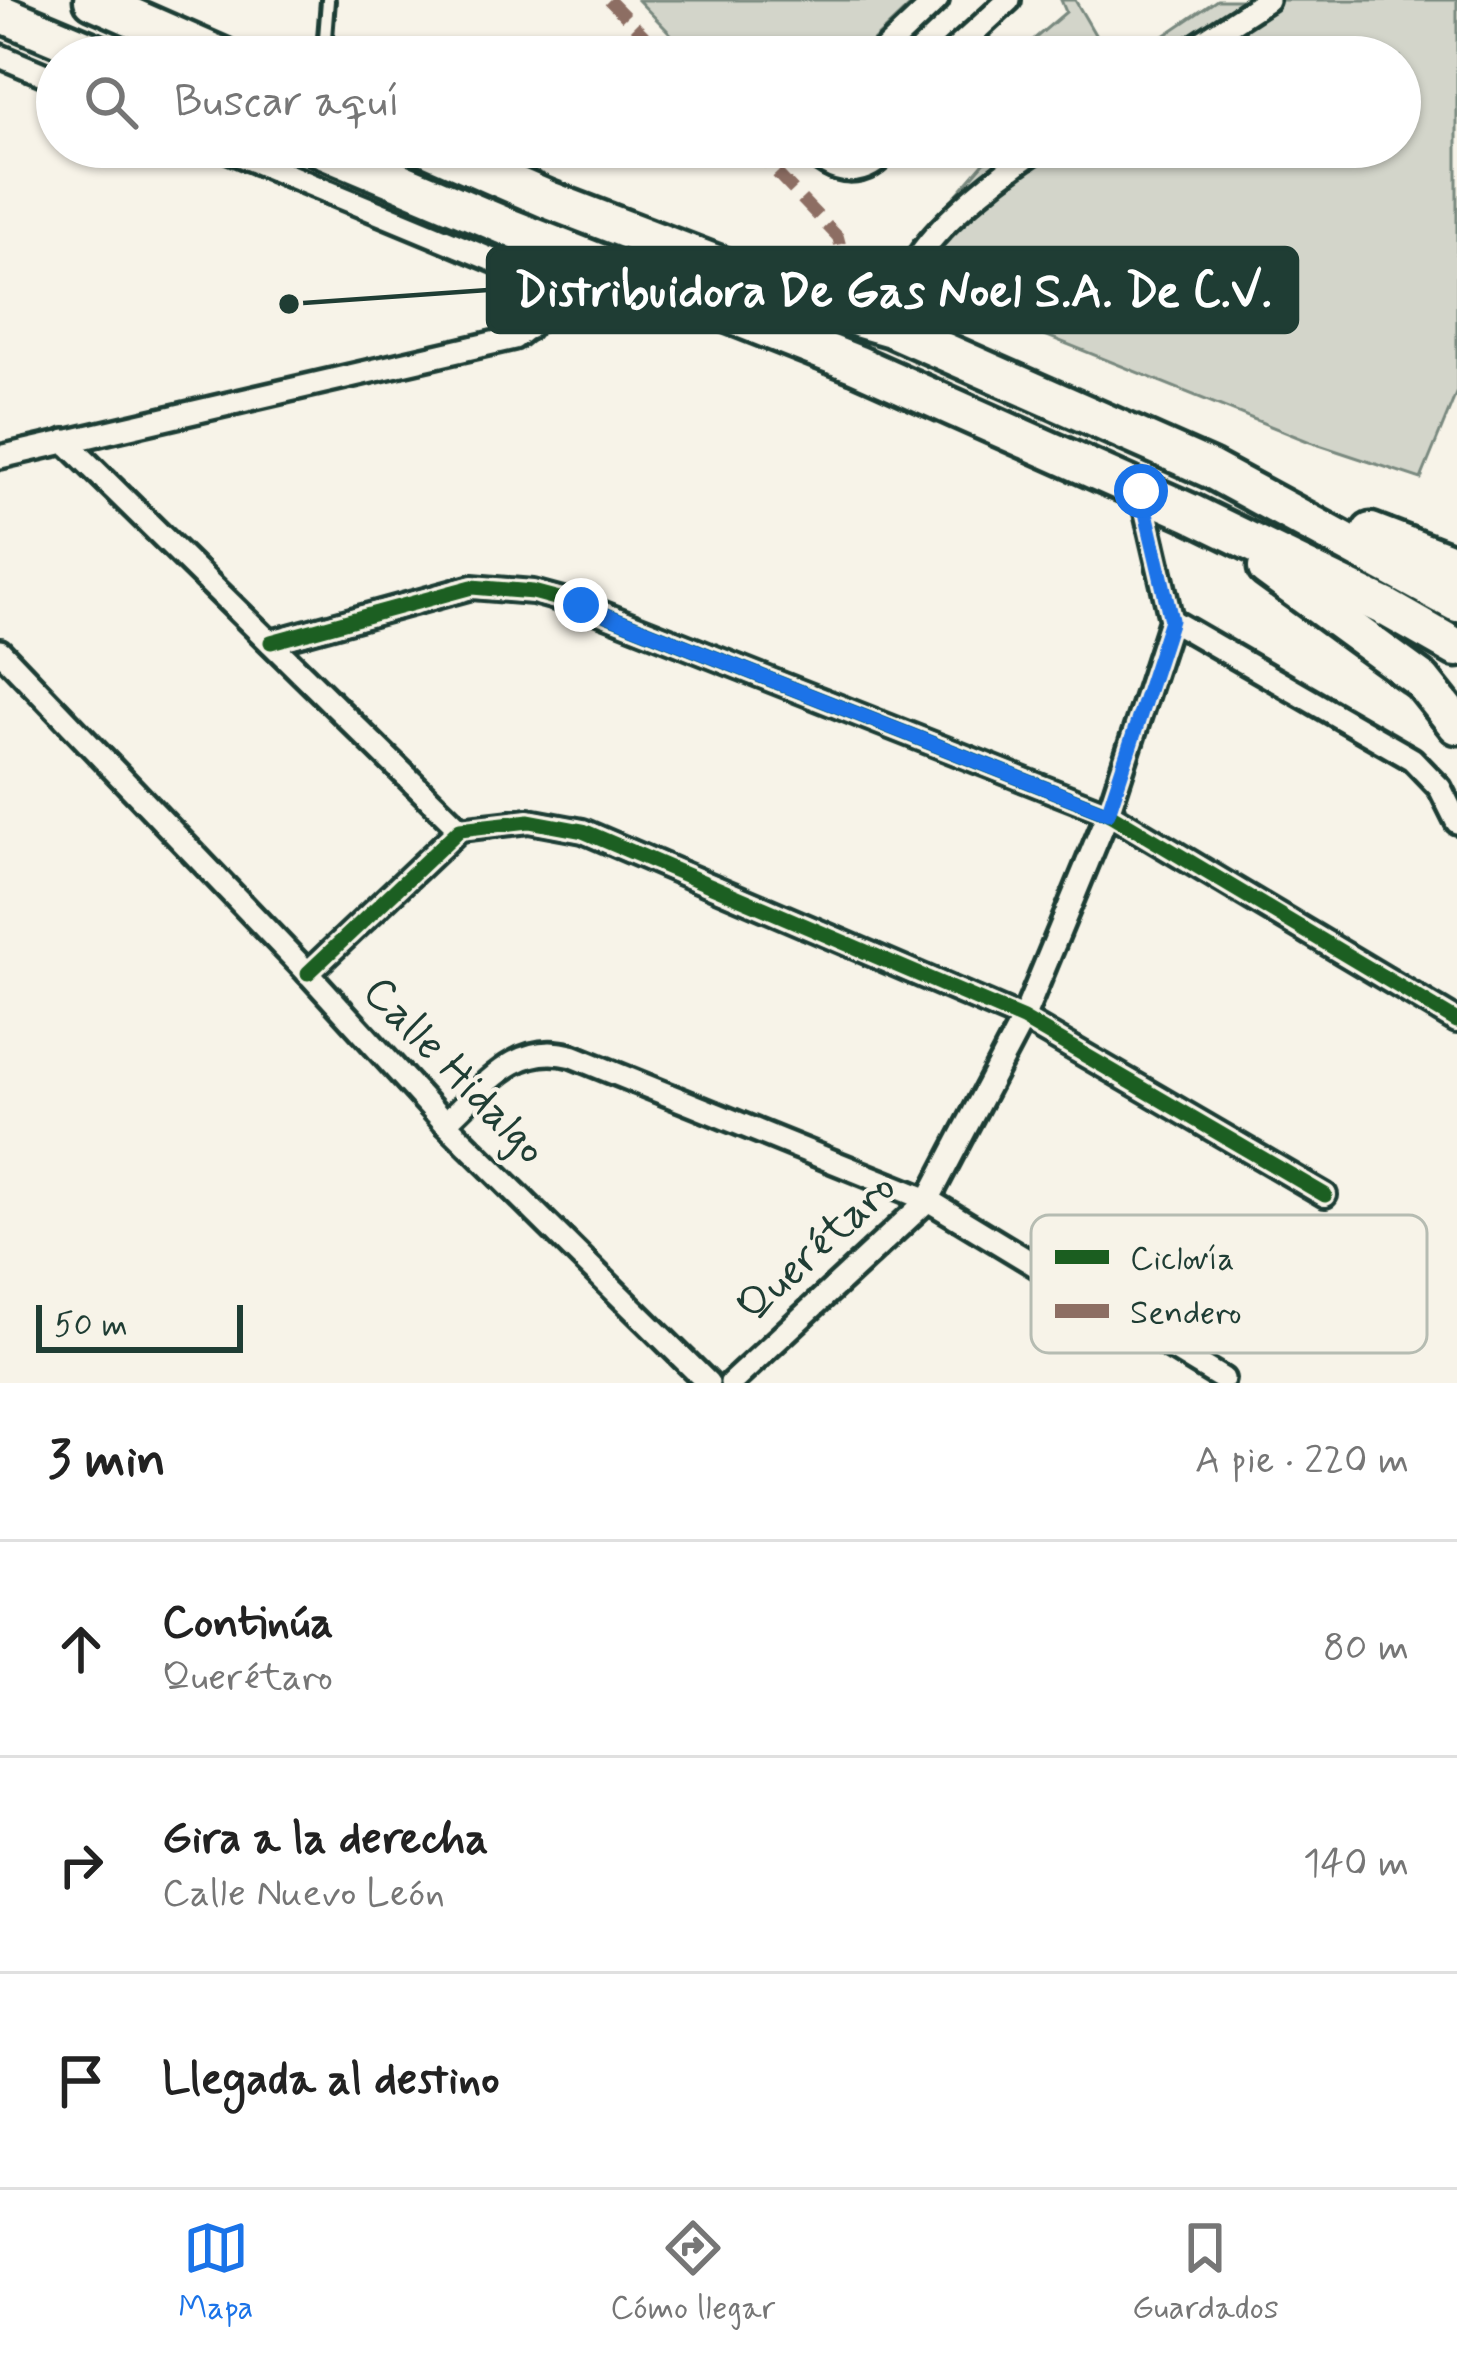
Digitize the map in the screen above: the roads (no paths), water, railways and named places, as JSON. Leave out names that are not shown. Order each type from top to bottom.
[{"type":"highway","points":[[93,0],[175,36]]},
{"type":"highway","points":[[0,13],[55,36]]},
{"type":"highway","points":[[368,168],[856,364],[1191,513],[1387,608],[1457,648]]},
{"type":"highway","points":[[476,168],[860,320],[892,328],[1210,469],[1449,559]]},
{"type":"highway","points":[[1210,469],[1457,603]]},
{"type":"highway","points":[[1191,513],[1422,680],[1457,725]]},
{"type":"street","points":[[900,36],[937,0]]},
{"type":"street","points":[[969,36],[1009,0]]},
{"type":"street","points":[[1212,36],[1267,0]]},
{"type":"street","points":[[0,56],[36,71]]},
{"type":"street","points":[[271,168],[572,292]]},
{"type":"street","points":[[832,168],[862,168]]},
{"type":"street","points":[[892,328],[917,259],[930,242],[1015,168]]},
{"type":"street","points":[[503,225],[528,328]]},
{"type":"street","points":[[0,457],[514,338],[604,265]]},
{"type":"street","points":[[65,441],[460,829]]},
{"type":"street","points":[[1141,491],[1171,620],[1412,759],[1440,788],[1457,822]]},
{"type":"street","points":[[271,642],[472,587],[532,592],[581,605],[1108,813],[1457,1021]]},
{"type":"street","name":"Querétaro","points":[[731,1383],[928,1200],[1023,1019],[1108,813],[1171,620]]},
{"type":"street","name":"Calle Hidalgo","points":[[0,651],[446,1123],[708,1383]]},
{"type":"street","points":[[308,973],[460,829],[529,821],[583,832],[1023,1019],[1325,1195]]},
{"type":"street","points":[[446,1123],[519,1058],[550,1050],[928,1200],[1031,1262]]},
{"type":"street","points":[[1180,1353],[1223,1379]]},
{"type":"lane","points":[[326,36],[328,0]]},
{"type":"place","name":"Distribuidora De Gas Noel S.A. De C.V.","points":[[289,304]]}]
